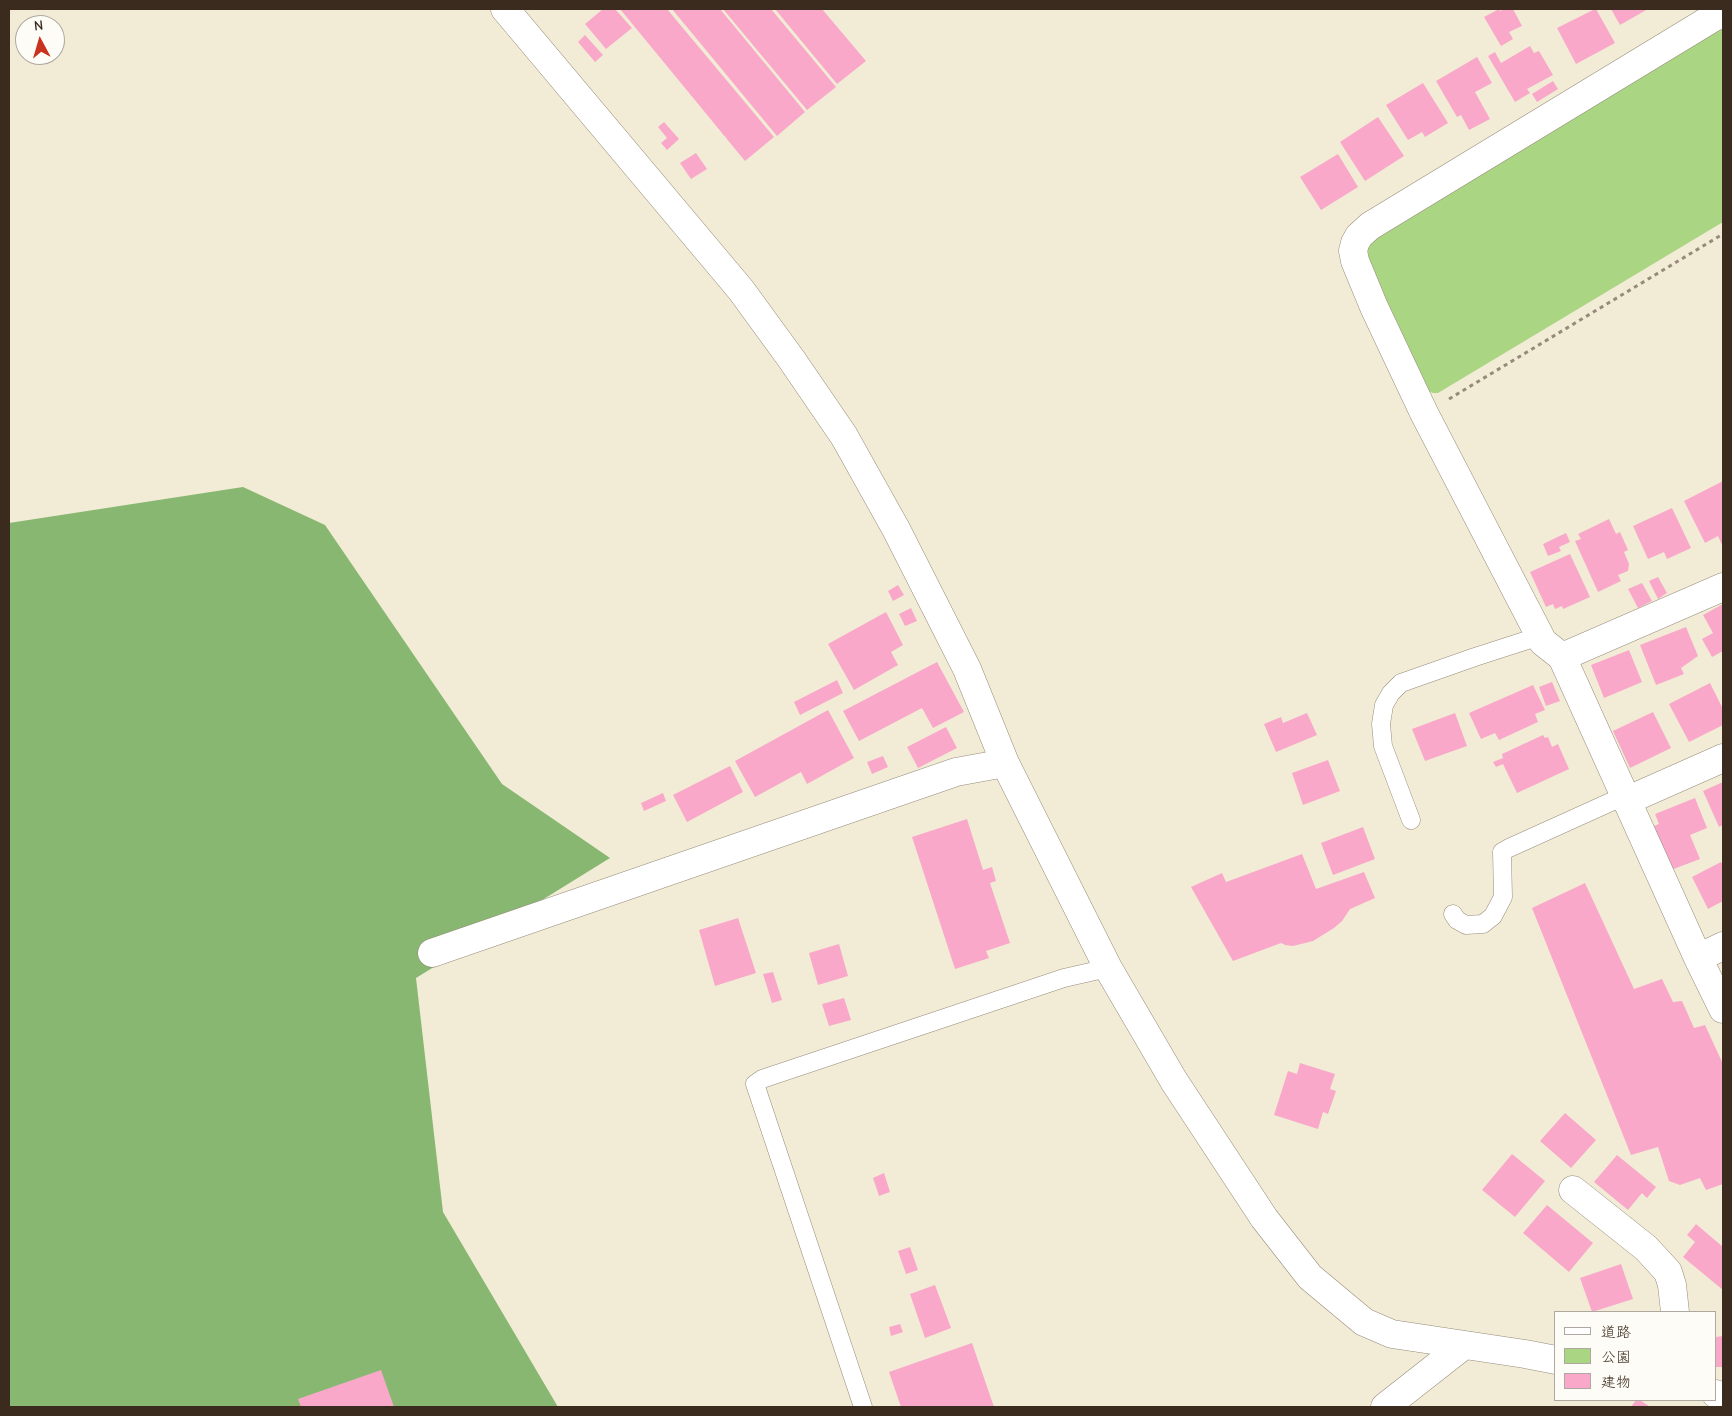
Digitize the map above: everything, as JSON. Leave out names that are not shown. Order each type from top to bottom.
[{"type":"street","points":[[505,9],[741,290],[844,436],[896,530],[968,669],[1005,763],[1108,968],[1174,1081],[1264,1218],[1310,1277],[1364,1322],[1392,1334],[1554,1360]]},
{"type":"street","points":[[1723,14],[1714,17],[1370,226],[1359,236],[1353,251],[1355,261],[1374,306],[1424,414],[1543,642],[1562,657],[1698,958],[1723,1009]]},
{"type":"street","points":[[1562,657],[1723,587]]},
{"type":"street","points":[[1625,798],[1723,758]]},
{"type":"street","points":[[432,952],[956,772],[1005,763]]},
{"type":"street","points":[[1698,958],[1723,946]]},
{"type":"street","points":[[1573,1190],[1646,1248],[1658,1260],[1668,1272],[1672,1285],[1675,1311]]},
{"type":"street","points":[[1385,1407],[1464,1345]]},
{"type":"lane","points":[[1411,820],[1383,746],[1381,724],[1384,705],[1390,693],[1402,683],[1540,636]]},
{"type":"lane","points":[[1453,914],[1457,920],[1466,925],[1483,924],[1493,916],[1503,897],[1502,852],[1625,798]]},
{"type":"lane","points":[[863,1407],[754,1084],[762,1079],[1064,978],[1108,968]]},
{"type":"path","points":[[1424,414],[1723,234]]},
{"type":"green space","points":[[1723,25],[1723,222],[1438,393],[1426,390],[1365,258],[1370,239]]},
{"type":"green space","points":[[243,487],[325,525],[502,784],[610,858],[416,978],[443,1212],[558,1407],[9,1407],[9,523]]},
{"type":"building","points":[[603,9],[615,9],[632,28],[606,49],[585,24]]},
{"type":"building","points":[[620,9],[667,9],[774,137],[745,161]]},
{"type":"building","points":[[672,9],[720,9],[805,112],[777,136]]},
{"type":"building","points":[[723,9],[771,9],[836,87],[807,110]]},
{"type":"building","points":[[775,9],[822,9],[866,61],[837,84]]},
{"type":"building","points":[[1499,9],[1500,11],[1513,9],[1522,26],[1509,32],[1513,39],[1501,46],[1484,17]]},
{"type":"building","points":[[1595,9],[1615,43],[1576,64],[1557,28]]},
{"type":"building","points":[[1611,9],[1648,9],[1620,25]]},
{"type":"building","points":[[585,35],[603,55],[595,62],[578,42]]},
{"type":"building","points":[[1530,46],[1534,53],[1539,51],[1553,75],[1527,89],[1530,93],[1515,102],[1488,56],[1495,52],[1501,63]]},
{"type":"building","points":[[1477,57],[1492,83],[1475,92],[1490,119],[1469,130],[1461,115],[1457,117],[1436,81]]},
{"type":"building","points":[[1553,81],[1558,89],[1537,102],[1532,94]]},
{"type":"building","points":[[1423,83],[1448,123],[1425,137],[1422,132],[1408,140],[1386,105]]},
{"type":"building","points":[[1378,117],[1404,156],[1365,181],[1340,142]]},
{"type":"building","points":[[664,122],[679,139],[667,150],[661,143],[667,138],[658,127]]},
{"type":"building","points":[[696,153],[707,169],[691,179],[680,163]]},
{"type":"building","points":[[1338,154],[1358,187],[1321,210],[1300,177]]},
{"type":"building","points":[[1723,481],[1723,547],[1718,536],[1705,543],[1684,501]]},
{"type":"building","points":[[1672,508],[1691,548],[1667,559],[1664,552],[1648,559],[1633,526]]},
{"type":"building","points":[[1609,519],[1616,534],[1620,532],[1628,550],[1624,552],[1629,564],[1628,571],[1618,575],[1621,581],[1598,592],[1575,541],[1581,539],[1578,534]]},
{"type":"building","points":[[1566,533],[1570,542],[1559,547],[1561,551],[1548,556],[1543,544]]},
{"type":"building","points":[[1570,554],[1590,597],[1563,609],[1562,606],[1555,609],[1553,604],[1546,607],[1530,572]]},
{"type":"building","points":[[1658,577],[1667,593],[1658,599],[1649,581]]},
{"type":"building","points":[[1642,583],[1652,601],[1638,608],[1628,589]]},
{"type":"building","points":[[898,585],[904,595],[893,601],[888,591]]},
{"type":"building","points":[[1723,604],[1723,651],[1712,657],[1702,639],[1713,633],[1703,615]]},
{"type":"building","points":[[911,608],[917,621],[905,626],[899,614]]},
{"type":"building","points":[[886,612],[903,645],[891,652],[898,665],[854,690],[828,644]]},
{"type":"building","points":[[1686,627],[1698,656],[1681,668],[1684,674],[1656,685],[1640,645]]},
{"type":"building","points":[[1629,650],[1642,682],[1604,698],[1591,665]]},
{"type":"building","points":[[937,662],[964,712],[933,728],[922,708],[859,741],[843,711]]},
{"type":"building","points":[[837,680],[843,693],[800,715],[794,702]]},
{"type":"building","points":[[1552,682],[1560,701],[1546,706],[1539,687]]},
{"type":"building","points":[[1710,683],[1723,709],[1723,725],[1689,742],[1669,704]]},
{"type":"building","points":[[1533,685],[1545,710],[1535,714],[1538,722],[1499,740],[1495,733],[1481,739],[1469,713]]},
{"type":"building","points":[[828,710],[854,758],[807,784],[801,772],[755,797],[735,761]]},
{"type":"building","points":[[1653,712],[1671,748],[1630,768],[1613,731]]},
{"type":"building","points":[[1307,713],[1317,735],[1276,752],[1264,724],[1281,717],[1283,723]]},
{"type":"building","points":[[1455,713],[1467,746],[1425,761],[1412,729]]},
{"type":"building","points":[[946,727],[957,748],[918,768],[907,747]]},
{"type":"building","points":[[1543,735],[1545,738],[1548,737],[1552,747],[1558,744],[1569,769],[1517,793],[1503,764],[1496,767],[1493,762],[1503,758],[1502,754]]},
{"type":"building","points":[[883,756],[888,767],[872,774],[867,762]]},
{"type":"building","points":[[1328,760],[1340,791],[1303,805],[1292,773]]},
{"type":"building","points":[[730,766],[743,792],[687,822],[673,795]]},
{"type":"building","points":[[1723,782],[1723,825],[1719,827],[1703,791]]},
{"type":"building","points":[[663,793],[666,801],[644,811],[641,803]]},
{"type":"building","points":[[1695,798],[1707,828],[1690,835],[1700,859],[1671,870],[1654,826],[1659,824],[1655,814]]},
{"type":"building","points":[[967,819],[983,870],[992,867],[996,881],[990,883],[1010,943],[986,951],[989,958],[955,969],[912,837]]},
{"type":"building","points":[[1363,827],[1375,859],[1333,875],[1321,843]]},
{"type":"building","points":[[1302,854],[1316,889],[1364,872],[1375,898],[1350,909],[1342,921],[1334,928],[1313,941],[1293,946],[1281,943],[1233,961],[1191,887],[1222,873],[1226,882]]},
{"type":"building","points":[[1721,862],[1723,866],[1723,901],[1708,909],[1692,877]]},
{"type":"building","points":[[1585,883],[1634,989],[1662,979],[1673,1002],[1682,1001],[1694,1028],[1705,1025],[1723,1064],[1723,1184],[1706,1190],[1700,1178],[1680,1185],[1669,1181],[1658,1147],[1631,1155],[1532,908]]},
{"type":"building","points":[[738,918],[756,973],[715,986],[699,930]]},
{"type":"building","points":[[839,944],[848,976],[818,985],[809,953]]},
{"type":"building","points":[[773,972],[782,1000],[772,1003],[763,974]]},
{"type":"building","points":[[844,998],[851,1020],[829,1026],[822,1004]]},
{"type":"building","points":[[1300,1063],[1335,1074],[1330,1089],[1336,1091],[1328,1114],[1323,1112],[1318,1129],[1274,1115],[1288,1071],[1297,1074]]},
{"type":"building","points":[[1565,1113],[1596,1140],[1571,1168],[1540,1141]]},
{"type":"building","points":[[1512,1154],[1545,1181],[1515,1217],[1482,1190]]},
{"type":"building","points":[[1617,1155],[1656,1187],[1647,1198],[1642,1193],[1628,1210],[1594,1182]]},
{"type":"building","points":[[884,1173],[890,1192],[879,1196],[873,1178]]},
{"type":"building","points":[[1547,1205],[1593,1243],[1569,1272],[1523,1233]]},
{"type":"building","points":[[1696,1224],[1723,1247],[1723,1290],[1683,1257],[1695,1242],[1687,1235]]},
{"type":"building","points":[[910,1247],[918,1270],[906,1274],[898,1251]]},
{"type":"building","points":[[1621,1264],[1633,1299],[1592,1311],[1580,1278]]},
{"type":"building","points":[[935,1285],[951,1328],[925,1338],[910,1294]]},
{"type":"building","points":[[900,1324],[903,1332],[891,1336],[889,1327]]},
{"type":"building","points":[[1723,1336],[1723,1367],[1717,1367],[1717,1337]]},
{"type":"building","points":[[972,1343],[994,1407],[901,1407],[889,1372]]},
{"type":"building","points":[[381,1370],[394,1407],[301,1407],[298,1399]]},
{"type":"building","points":[[1635,1401],[1641,1401],[1650,1407],[1631,1407]]}]
